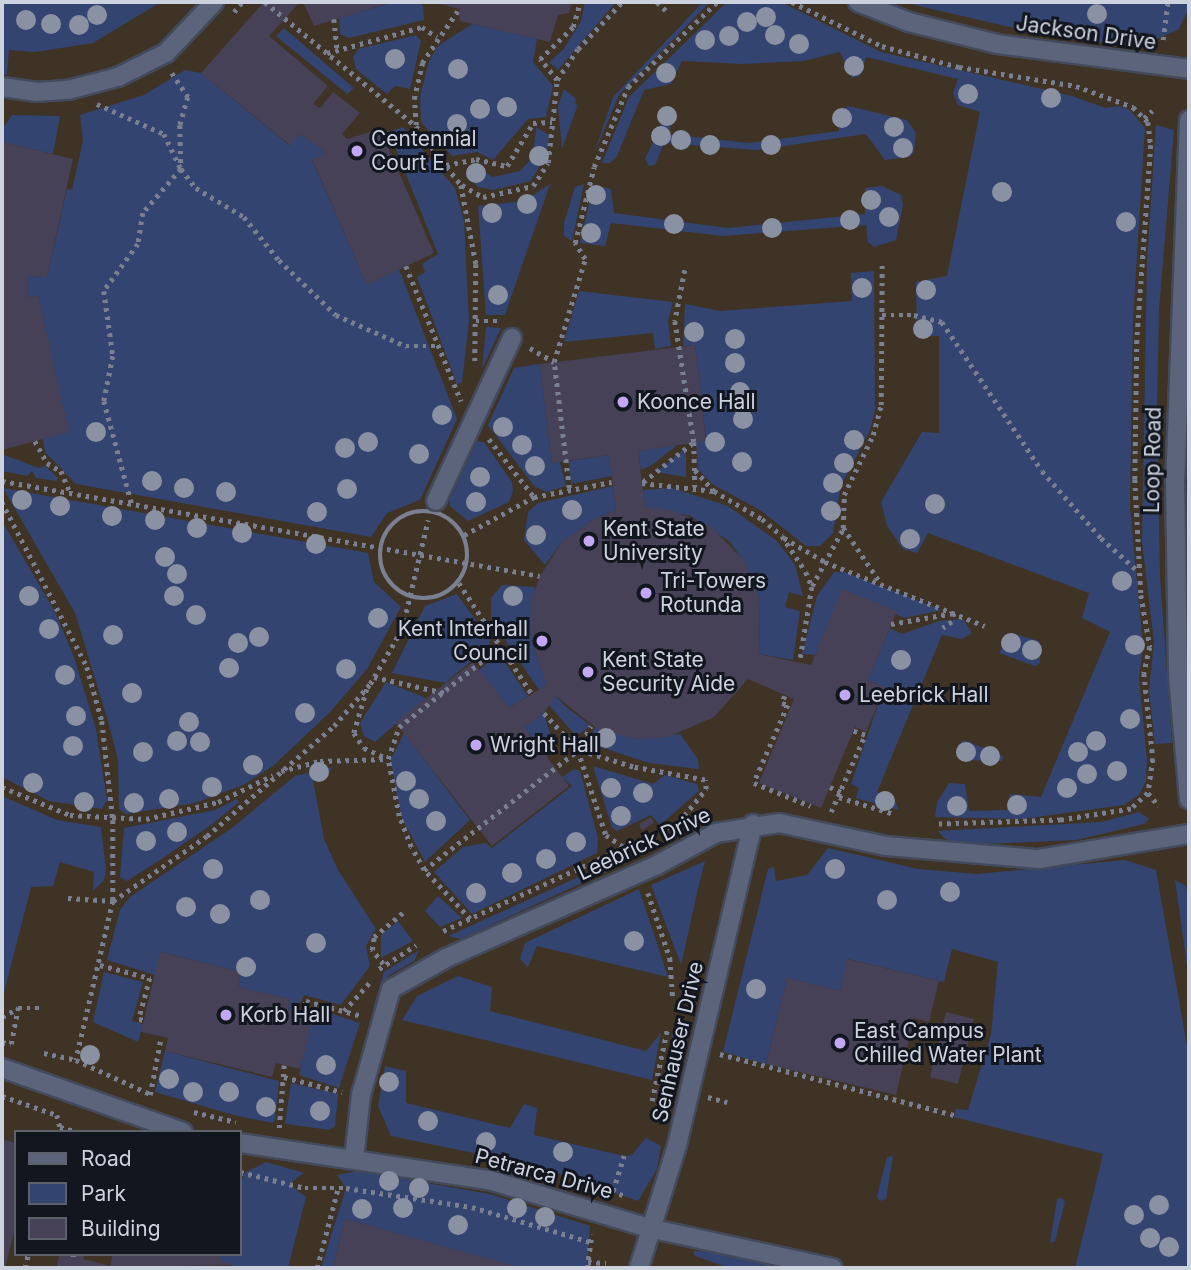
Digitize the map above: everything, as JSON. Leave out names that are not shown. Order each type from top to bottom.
[{"type":"street","points":[[2,87],[36,92],[68,90],[118,77],[166,53],[214,2]]},
{"type":"street","name":"Jackson Drive","points":[[858,2],[909,22],[997,44],[1189,69]]},
{"type":"street","name":"Loop Road","points":[[1189,120],[1175,478],[1178,676],[1189,800]]},
{"type":"street","points":[[433,506],[512,338]]},
{"type":"street","name":"Leebrick Drive","points":[[354,1159],[361,1095],[382,1012],[391,989],[402,979],[657,865],[716,833],[753,824],[809,827],[886,846],[1039,859],[1189,834]]},
{"type":"street","name":"Senhauser Drive","points":[[639,1268],[649,1228],[677,1145],[753,824]]},
{"type":"street","points":[[2,1068],[177,1130]]},
{"type":"street","name":"Petrarca Drive","points":[[242,1143],[513,1185],[649,1228],[833,1268]]},
{"type":"path","points":[[265,2],[416,126],[461,185],[482,197],[533,186],[548,163],[557,80],[578,49],[622,2]]},
{"type":"path","points":[[557,80],[540,59],[573,27],[580,2]]},
{"type":"path","points":[[657,2],[669,13]]},
{"type":"path","points":[[569,488],[554,362],[585,259],[575,243],[594,167],[628,87],[717,2]]},
{"type":"path","points":[[792,2],[882,46],[959,67],[1076,86],[1133,107],[1143,118],[1151,145],[1137,340],[1139,572],[1150,647],[1144,673],[1153,759],[1149,793],[1130,809],[1060,820],[939,824]]},
{"type":"path","points":[[1163,40],[1168,2]]},
{"type":"path","points":[[416,126],[414,99],[422,63],[437,37],[459,9]]},
{"type":"path","points":[[334,19],[337,50]]},
{"type":"path","points":[[327,53],[422,27],[437,37]]},
{"type":"path","points":[[132,505],[104,401],[113,356],[104,291],[138,244],[143,213],[181,169],[180,125],[188,97],[169,70]]},
{"type":"path","points":[[96,103],[164,134],[181,169],[196,188],[244,217],[279,260],[336,315],[406,346],[437,346]]},
{"type":"path","points":[[1143,118],[1152,111]]},
{"type":"path","points":[[446,165],[476,159],[508,166],[533,123],[552,122]]},
{"type":"path","points":[[461,185],[476,264],[475,375]]},
{"type":"path","points":[[800,661],[812,587],[843,528],[844,495],[873,435],[881,405],[882,264]]},
{"type":"path","points":[[406,266],[454,392],[534,497]]},
{"type":"path","points":[[685,270],[675,321],[694,442],[695,487]]},
{"type":"path","points":[[882,314],[914,314],[942,322],[1042,471],[1101,538],[1139,572]]},
{"type":"path","points":[[35,441],[47,463],[61,471],[72,494]]},
{"type":"path","points":[[694,442],[642,483],[714,491]]},
{"type":"path","points":[[695,470],[714,491],[762,519],[782,536],[825,562],[878,580],[985,626]]},
{"type":"path","points":[[2,481],[467,566],[540,576]]},
{"type":"path","points":[[464,535],[534,497],[569,488],[612,482]]},
{"type":"path","points":[[2,502],[88,667],[102,721],[113,820],[113,901],[76,1060]]},
{"type":"path","points":[[433,506],[464,535],[467,566],[459,583],[437,597],[411,597],[400,593],[384,574],[380,550],[391,525],[433,506]]},
{"type":"path","points":[[68,898],[113,901],[207,836],[334,726],[370,684],[402,629],[433,506]]},
{"type":"path","points":[[843,528],[878,580]]},
{"type":"path","points":[[782,536],[812,587]]},
{"type":"path","points":[[459,583],[532,694]]},
{"type":"path","points":[[891,624],[954,613]]},
{"type":"path","points":[[943,628],[952,622],[954,613]]},
{"type":"path","points":[[470,919],[424,870],[399,816],[388,759],[399,727],[500,647]]},
{"type":"path","points":[[374,677],[445,693]]},
{"type":"path","points":[[370,684],[354,733],[364,748],[388,759]]},
{"type":"path","points":[[785,696],[782,703],[788,705],[754,783],[830,813],[865,735],[853,731]]},
{"type":"path","points":[[544,713],[578,750],[606,835],[625,849],[631,860]]},
{"type":"path","points":[[424,870],[578,750],[591,726]]},
{"type":"path","points":[[443,931],[679,822],[706,789],[705,780],[633,767],[578,750]]},
{"type":"path","points":[[2,787],[47,809],[113,820],[146,819],[218,802],[279,772],[388,759]]},
{"type":"path","points":[[830,787],[840,795],[894,814]]},
{"type":"path","points":[[1149,793],[1159,806]]},
{"type":"path","points":[[646,889],[670,958],[673,1000]]},
{"type":"path","points":[[383,964],[372,950],[374,937],[406,910]]},
{"type":"path","points":[[100,965],[150,978],[139,1019],[144,1020]]},
{"type":"path","points":[[344,1011],[376,976]]},
{"type":"path","points":[[301,1014],[306,1001],[366,1018]]},
{"type":"path","points":[[2,1042],[11,1044],[18,1008]]},
{"type":"path","points":[[2,1017],[18,1008],[39,1008]]},
{"type":"path","points":[[653,1101],[667,1030]]},
{"type":"path","points":[[44,1053],[76,1060],[152,1096],[161,1037]]},
{"type":"path","points":[[716,1053],[954,1115]]},
{"type":"path","points":[[284,1065],[277,1129],[290,1131]]},
{"type":"path","points":[[284,1077],[346,1093]]},
{"type":"path","points":[[2,1096],[57,1115],[59,1129]]},
{"type":"path","points":[[707,1096],[727,1102]]},
{"type":"path","points":[[182,1109],[241,1123]]},
{"type":"path","points":[[613,1191],[624,1156]]},
{"type":"path","points":[[242,1172],[305,1188],[338,1188],[472,1207],[590,1242]]},
{"type":"path","points":[[317,1268],[338,1188]]},
{"type":"path","points":[[592,1234],[588,1265],[606,1263]]},
{"type":"shaded area","name":"Kent State University","points":[[2,2],[1189,2],[1189,121],[1176,406],[1189,797],[1189,1268],[2,1268]]},
{"type":"green space","points":[[2,2],[161,2],[93,43],[35,52],[9,50],[7,75],[2,74]]},
{"type":"green space","points":[[394,2],[417,2],[423,6],[424,20],[349,38],[340,34],[339,18]]},
{"type":"green space","points":[[585,2],[616,2],[558,70],[549,62],[563,50],[581,21]]},
{"type":"green space","points":[[703,2],[710,2],[619,95],[594,154],[613,97]]},
{"type":"green space","points":[[727,2],[781,2],[881,52],[1072,96],[1105,108],[1119,106],[1130,110],[1145,128],[1133,320],[1130,507],[1143,647],[1139,678],[1147,760],[1146,781],[1139,795],[1124,805],[1022,819],[935,817],[937,803],[949,783],[965,784],[969,811],[1007,810],[1010,794],[1041,797],[1110,632],[1082,618],[1089,593],[928,533],[917,553],[903,549],[887,526],[881,502],[922,432],[939,433],[939,336],[917,336],[916,282],[947,276],[980,112],[958,105],[953,93],[958,79],[866,57],[860,76],[852,78],[840,52],[804,61],[742,64],[682,61],[671,84],[644,90],[617,156],[610,163],[602,163],[629,97]]},
{"type":"green space","points":[[902,2],[1189,2],[1189,9],[1178,30],[1137,47],[1048,36]]},
{"type":"green space","points":[[472,24],[537,39],[533,62],[553,86],[546,117],[528,119],[493,160],[477,152],[452,156],[421,122],[420,96],[429,61],[438,46]]},
{"type":"green space","points":[[284,28],[354,88],[347,94],[276,36]]},
{"type":"green space","points":[[416,35],[421,41],[410,89],[395,86],[387,94],[356,69],[353,57],[358,49]]},
{"type":"green space","points":[[185,70],[201,73],[289,145],[300,134],[322,149],[325,154],[312,160],[367,285],[399,269],[457,419],[420,500],[387,513],[371,537],[76,484],[45,452],[43,439],[68,431],[38,296],[27,297],[28,276],[47,277],[67,189],[72,190],[83,141],[80,115],[144,95]]},
{"type":"green space","points":[[564,89],[575,98],[577,107],[562,149],[558,106]]},
{"type":"green space","points":[[848,106],[907,120],[916,133],[914,152],[909,157],[885,160],[866,134],[756,150],[664,143],[655,165],[649,166],[645,159],[668,109],[673,112],[669,134],[748,143],[839,131],[838,115]]},
{"type":"green space","points":[[12,115],[60,116],[53,154],[2,142],[2,129]]},
{"type":"green space","points":[[1156,125],[1174,130],[1159,310],[1157,407],[1160,576],[1172,743],[1155,744],[1149,691],[1154,642],[1142,542],[1147,260]]},
{"type":"green space","points":[[403,127],[455,188],[464,221],[469,321],[462,383],[457,384],[417,277],[425,272],[422,264],[438,254],[389,132]]},
{"type":"green space","points":[[536,127],[549,135],[547,153],[531,181],[493,190],[478,187],[466,174],[478,166],[492,177],[520,171],[533,157]]},
{"type":"green space","points":[[550,184],[505,315],[486,315],[478,206],[524,201]]},
{"type":"green space","points":[[584,184],[572,241],[564,236],[564,223],[575,187]]},
{"type":"green space","points":[[593,185],[611,189],[614,213],[728,228],[865,214],[865,188],[882,186],[901,195],[903,205],[896,240],[874,247],[868,242],[866,225],[723,236],[611,223],[605,246],[580,243]]},
{"type":"green space","points":[[874,271],[875,410],[870,430],[841,486],[833,533],[820,546],[806,546],[760,510],[712,484],[698,469],[696,442],[706,440],[695,345],[683,346],[685,304],[720,311],[852,301],[851,273]]},
{"type":"green space","points":[[579,291],[673,302],[668,321],[671,346],[655,349],[653,333],[564,342]]},
{"type":"green space","points":[[486,327],[501,328],[482,369]]},
{"type":"green space","points":[[540,364],[552,463],[560,462],[566,486],[546,492],[534,486],[488,425],[514,368]]},
{"type":"green space","points":[[477,441],[484,442],[512,482],[513,491],[509,502],[468,521],[450,506],[450,499]]},
{"type":"green space","points":[[677,445],[652,465],[641,470],[638,451]]},
{"type":"green space","points":[[686,448],[686,477],[656,472]]},
{"type":"green space","points":[[2,454],[39,468],[45,466],[58,478],[56,481],[36,478],[32,471],[27,476],[2,471]]},
{"type":"green space","points":[[609,455],[612,476],[571,484],[569,461]]},
{"type":"green space","points":[[613,486],[616,510],[593,520],[562,542],[545,565],[524,540],[528,512],[538,503]]},
{"type":"green space","points":[[3,488],[368,553],[374,582],[401,607],[367,669],[330,712],[273,766],[245,784],[195,803],[126,814],[119,809],[118,760],[75,613]]},
{"type":"green space","points":[[672,488],[728,506],[777,541],[795,565],[803,596],[789,592],[785,607],[800,611],[793,660],[759,654],[760,600],[744,561],[729,541],[691,516],[645,507],[643,490]]},
{"type":"green space","points":[[2,521],[55,612],[74,657],[96,729],[107,800],[102,809],[49,801],[2,777]]},
{"type":"green space","points":[[834,572],[844,572],[942,610],[904,618],[843,589],[815,655],[802,654],[817,596]]},
{"type":"green space","points":[[502,585],[535,587],[531,639],[547,685],[539,690],[491,619],[491,598]]},
{"type":"green space","points":[[457,594],[490,640],[489,646],[445,683],[392,673],[425,606]]},
{"type":"green space","points":[[963,619],[972,633],[962,639],[942,635],[877,792],[894,799],[899,810],[856,798],[859,788],[851,784],[884,687],[868,680],[890,628],[902,634],[939,621]]},
{"type":"green space","points":[[1011,633],[1039,641],[1040,663],[1035,666],[999,653]]},
{"type":"green space","points":[[495,657],[506,664],[528,696],[509,708],[479,670]]},
{"type":"green space","points":[[386,682],[426,698],[375,742],[364,736],[360,723]]},
{"type":"green space","points":[[556,696],[591,726],[576,736],[549,705]]},
{"type":"green space","points":[[544,713],[553,744],[547,758],[524,727]]},
{"type":"green space","points":[[595,727],[635,739],[680,734],[698,759],[699,769],[649,763],[600,747],[588,741]]},
{"type":"green space","points":[[404,733],[470,820],[425,862],[402,818],[396,791],[391,759]]},
{"type":"green space","points":[[964,740],[1003,756],[1002,761],[963,760],[957,746]]},
{"type":"green space","points":[[593,766],[653,784],[665,775],[697,784],[699,791],[660,825],[651,815],[617,831],[612,828]]},
{"type":"green space","points":[[333,767],[327,775],[313,780],[324,839],[338,870],[376,929],[366,946],[370,966],[341,1005],[304,995],[296,1012],[288,1010],[290,999],[238,987],[241,972],[161,952],[155,975],[107,960],[120,910],[130,897],[232,828],[295,776]]},
{"type":"green space","points":[[574,769],[580,771],[598,838],[597,853],[472,914],[434,872],[463,847],[486,843],[492,848],[572,786],[562,777]]},
{"type":"green space","points":[[2,796],[57,820],[101,827],[106,870],[104,880],[93,891],[94,872],[60,862],[53,886],[31,887],[2,1001]]},
{"type":"green space","points":[[237,799],[239,802],[211,825],[160,860],[127,881],[120,877],[124,828],[215,810]]},
{"type":"green space","points":[[1139,812],[1149,819],[1144,824],[1076,840],[964,845],[945,839],[938,831],[1101,822]]},
{"type":"green space","points":[[828,848],[918,869],[977,874],[1125,860],[1156,870],[1189,1057],[1189,1268],[1075,1268],[1103,1154],[954,1117],[956,1109],[968,1110],[991,1034],[998,962],[952,949],[944,982],[848,959],[840,991],[787,978],[766,1064],[723,1052],[768,869],[774,867],[776,881],[807,875]]},
{"type":"green space","points":[[705,861],[697,893],[681,965],[651,885]]},
{"type":"green space","points":[[605,865],[608,871],[461,939],[448,936]]},
{"type":"green space","points":[[1175,880],[1186,886],[1189,904],[1189,980]]},
{"type":"green space","points":[[639,889],[668,977],[537,946],[528,967],[520,959],[525,943]]},
{"type":"green space","points":[[438,896],[462,918],[440,927],[425,911]]},
{"type":"green space","points":[[398,921],[413,941],[381,958],[381,935]]},
{"type":"green space","points":[[419,950],[414,961],[388,976],[372,1012],[384,972]]},
{"type":"green space","points":[[104,972],[143,982],[132,1021],[143,1024],[138,1042],[93,1022]]},
{"type":"green space","points":[[458,976],[492,987],[490,1011],[646,1051],[661,1033],[652,1080],[402,1020],[417,996]]},
{"type":"green space","points":[[314,1008],[360,1023],[339,1088],[299,1075]]},
{"type":"green space","points":[[673,1032],[683,1041],[669,1104],[657,1105]]},
{"type":"green space","points":[[165,1051],[279,1081],[275,1120],[273,1123],[237,1116],[155,1092]]},
{"type":"green space","points":[[385,1066],[406,1071],[406,1103],[510,1128],[524,1104],[537,1108],[534,1135],[624,1156],[632,1155],[646,1138],[661,1146],[657,1169],[638,1201],[536,1166],[391,1136],[378,1106]]},
{"type":"green space","points":[[291,1083],[338,1094],[335,1126],[330,1130],[285,1124]]},
{"type":"green space","points":[[893,1156],[886,1199],[880,1201],[877,1197],[887,1157]]},
{"type":"green space","points":[[266,1162],[304,1173],[289,1184],[306,1197],[288,1268],[237,1268],[220,1261],[221,1256],[242,1256],[244,1173]]},
{"type":"green space","points":[[357,1171],[490,1194],[590,1226],[587,1268],[521,1268],[345,1219],[333,1268],[321,1268],[346,1188],[337,1175]]},
{"type":"green space","points":[[1062,1198],[1065,1202],[1055,1241],[1050,1243],[1057,1199]]},
{"type":"green space","points":[[693,1251],[718,1252],[784,1268],[729,1268],[695,1256]]},
{"type":"building","name":"Centennial Court E","points":[[264,2],[300,2],[269,36],[328,86],[313,104],[320,108],[333,92],[360,113],[342,134],[347,139],[380,129],[434,253],[367,285],[312,159],[325,154],[322,149],[300,134],[290,145],[201,73]]},
{"type":"building","points":[[303,2],[392,2],[314,26]]},
{"type":"building","points":[[433,2],[572,2],[569,13],[558,15],[550,42],[460,21],[459,9]]},
{"type":"building","points":[[2,142],[73,159],[47,277],[28,276],[27,297],[38,296],[69,432],[2,450]]},
{"type":"building","points":[[695,345],[706,441],[638,451],[645,507],[671,510],[710,526],[744,560],[760,600],[759,654],[811,665],[842,589],[897,611],[868,680],[885,687],[866,732],[855,727],[821,808],[759,783],[794,699],[748,679],[714,717],[668,737],[635,739],[597,729],[556,696],[544,713],[524,727],[569,786],[492,846],[395,722],[473,662],[509,708],[547,685],[531,639],[532,599],[540,576],[562,542],[593,520],[616,510],[609,455],[552,463],[540,364]]},
{"type":"building","points":[[651,817],[654,823],[642,830],[639,824]]},
{"type":"building","name":"Korb Hall","points":[[160,952],[241,972],[238,987],[290,999],[288,1010],[313,1017],[300,1069],[276,1063],[272,1077],[165,1051],[168,1038],[141,1032]]},
{"type":"building","name":"East Campus Chilled Water Plant","points":[[847,959],[939,981],[929,1022],[914,1018],[896,1095],[766,1064],[787,978],[840,991]]},
{"type":"building","points":[[946,1012],[974,1019],[958,1084],[930,1077]]},
{"type":"building","points":[[2,1139],[14,1142],[14,1232],[5,1268],[2,1268]]},
{"type":"building","points":[[345,1219],[518,1267],[518,1268],[333,1268]]},
{"type":"building","points":[[59,1256],[84,1256],[83,1259],[110,1266],[112,1256],[221,1256],[220,1261],[238,1265],[56,1268]]},
{"type":"place","name":"Centennial Court E","points":[[357,151]]},
{"type":"place","name":"Koonce Hall","points":[[623,402]]},
{"type":"place","name":"Kent State University","points":[[589,541]]},
{"type":"place","name":"Tri-Towers Rotunda","points":[[646,593]]},
{"type":"place","name":"Kent Interhall Council","points":[[542,641]]},
{"type":"place","name":"Kent State Security Aide","points":[[588,672]]},
{"type":"place","name":"Leebrick Hall","points":[[845,695]]},
{"type":"place","name":"Wright Hall","points":[[476,745]]},
{"type":"place","name":"Korb Hall","points":[[226,1015]]},
{"type":"place","name":"East Campus Chilled Water Plant","points":[[840,1043]]}]
